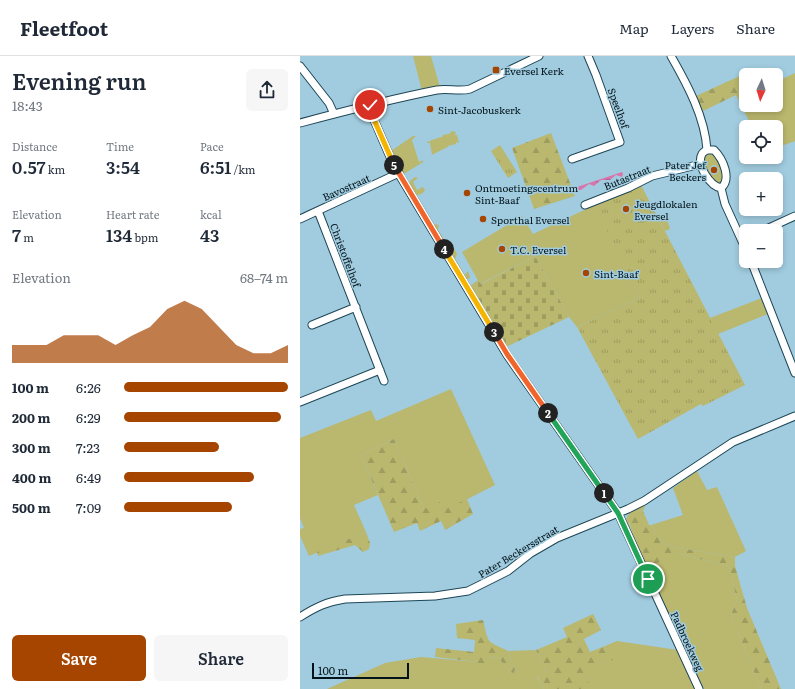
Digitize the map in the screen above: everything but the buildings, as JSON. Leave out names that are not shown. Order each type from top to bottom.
[{"type":"street","points":[[300,123],[439,90],[470,89],[539,56]]},
{"type":"street","name":"Speelhof","points":[[572,159],[620,142],[588,56]]},
{"type":"street","points":[[671,56],[692,98],[702,124],[706,138],[707,150]]},
{"type":"street","points":[[300,66],[329,103],[334,114]]},
{"type":"street","name":"Padbroekweg","points":[[368,106],[394,166],[507,354],[618,513],[699,689]]},
{"type":"street","points":[[707,150],[714,150],[719,155],[724,166],[727,178],[725,184],[721,188],[716,187],[710,182],[701,164],[702,154],[707,150]]},
{"type":"street","name":"Butastraat","points":[[585,205],[628,188],[652,176],[701,164]]},
{"type":"street","name":"Bavostraat","points":[[300,219],[399,173]]},
{"type":"street","points":[[721,188],[725,204],[739,230]]},
{"type":"street","name":"Christoffelhof","points":[[318,211],[384,381]]},
{"type":"street","points":[[777,224],[795,216]]},
{"type":"street","points":[[754,268],[795,373]]},
{"type":"street","points":[[312,324],[356,307]]},
{"type":"street","points":[[300,402],[380,370]]},
{"type":"street","name":"Pater Beckersstraat","points":[[300,617],[331,601],[345,599],[435,596],[468,591],[508,571],[531,553],[557,538],[644,501],[732,442],[795,416]]},
{"type":"green space","points":[[413,56],[431,56],[440,87],[422,91]]},
{"type":"green space","points":[[795,73],[795,141],[783,145],[783,120],[748,120],[744,112],[783,112],[783,79]]},
{"type":"green space","points":[[739,76],[738,99],[736,95],[703,111],[696,96]]},
{"type":"green space","points":[[452,131],[456,132],[455,135],[457,135],[459,143],[456,142],[456,144],[448,146],[447,148],[432,155],[430,143],[427,143],[428,141],[430,142],[431,140],[442,137],[443,135],[449,134]]},
{"type":"green space","points":[[551,133],[575,196],[534,209],[512,148]]},
{"type":"green space","points":[[413,136],[416,136],[412,140],[419,162],[423,160],[423,162],[404,174],[402,173],[391,151]]},
{"type":"green space","points":[[500,145],[517,172],[508,178],[491,151]]},
{"type":"green space","points":[[710,154],[718,161],[724,180],[718,185],[706,169],[704,156]]},
{"type":"green space","points":[[415,177],[418,178],[413,182],[417,190],[423,187],[425,190],[420,194],[415,195],[409,184]]},
{"type":"green space","points":[[640,183],[745,385],[703,406],[701,404],[638,439],[577,327],[640,298],[593,202]]},
{"type":"green space","name":"Sint-Baaf","points":[[595,205],[640,298],[577,327],[569,317],[535,256],[480,284],[462,252],[522,216],[533,234]]},
{"type":"green space","points":[[667,219],[670,229],[665,231],[660,221]]},
{"type":"green space","points":[[435,224],[439,225],[438,230],[450,249],[452,245],[457,254],[455,259],[465,275],[468,271],[470,277],[469,279],[465,279],[434,228]]},
{"type":"green space","points":[[535,256],[569,317],[506,347],[470,286],[478,280],[481,284]]},
{"type":"green space","points":[[762,298],[768,314],[718,334],[710,318]]},
{"type":"green space","points":[[451,389],[495,485],[444,511],[424,509],[394,439],[361,455],[378,495],[354,505],[366,532],[309,556],[300,536],[300,529],[304,528],[300,518],[300,438],[371,410],[376,421]]},
{"type":"green space","points":[[394,439],[424,509],[440,502],[444,510],[467,499],[473,514],[445,530],[441,521],[420,531],[417,523],[394,532],[361,455]]},
{"type":"green space","points":[[697,471],[707,490],[717,487],[746,551],[735,557],[673,547],[663,543],[651,525],[683,515],[673,488]]},
{"type":"green space","points":[[646,504],[643,511],[637,512],[629,523],[633,537],[635,536],[676,553],[729,566],[737,600],[731,615],[761,689],[704,689],[626,523],[626,519],[630,513]]},
{"type":"green space","points":[[643,511],[649,525],[651,525],[663,543],[673,547],[735,557],[735,566],[747,608],[781,689],[761,689],[731,615],[737,600],[729,566],[676,553],[650,567],[635,536],[632,537],[630,523],[630,517],[637,512]]},
{"type":"green space","points":[[366,532],[370,543],[369,549],[363,552],[355,545],[318,556],[317,552]]},
{"type":"green space","points":[[593,614],[601,630],[584,639],[590,652],[605,646],[613,660],[603,662],[594,670],[590,678],[588,689],[544,689],[537,675],[546,671],[536,650],[567,637],[563,628]]},
{"type":"green space","points":[[483,620],[486,634],[490,641],[508,651],[515,669],[514,673],[509,672],[499,658],[489,657],[485,673],[478,672],[478,662],[435,657],[436,648],[474,652],[475,640],[457,638],[456,624]]},
{"type":"green space","points":[[617,641],[678,650],[695,689],[588,689],[590,678],[596,667],[602,662],[612,660],[605,646]]},
{"type":"green space","points":[[536,650],[546,671],[537,676],[544,689],[327,689],[385,663],[421,657],[479,662],[484,673],[489,657],[499,658],[509,672],[514,673],[515,669],[508,651]]},
{"type":"water","points":[[622,172],[622,177],[616,175],[610,180],[601,180],[594,186],[589,184],[581,190],[575,190],[577,187]]},
{"type":"place","name":"Eversel Kerk","points":[[496,70]]},
{"type":"place","name":"Sint-Jacobuskerk","points":[[430,109]]},
{"type":"place","name":"Pater Jef Beckers","points":[[714,170]]},
{"type":"place","name":"Ontmoetingscentrum Sint-Baaf","points":[[467,193]]},
{"type":"place","name":"Jeugdlokalen Eversel","points":[[626,209]]},
{"type":"place","name":"Sporthal Eversel","points":[[483,219]]},
{"type":"place","name":"T.C. Eversel","points":[[502,249]]},
{"type":"place","name":"Sint-Baaf","points":[[586,273]]},
{"type":"route","points":[[370,105],[368,106],[394,166],[507,354],[618,513],[648,579]]}]
